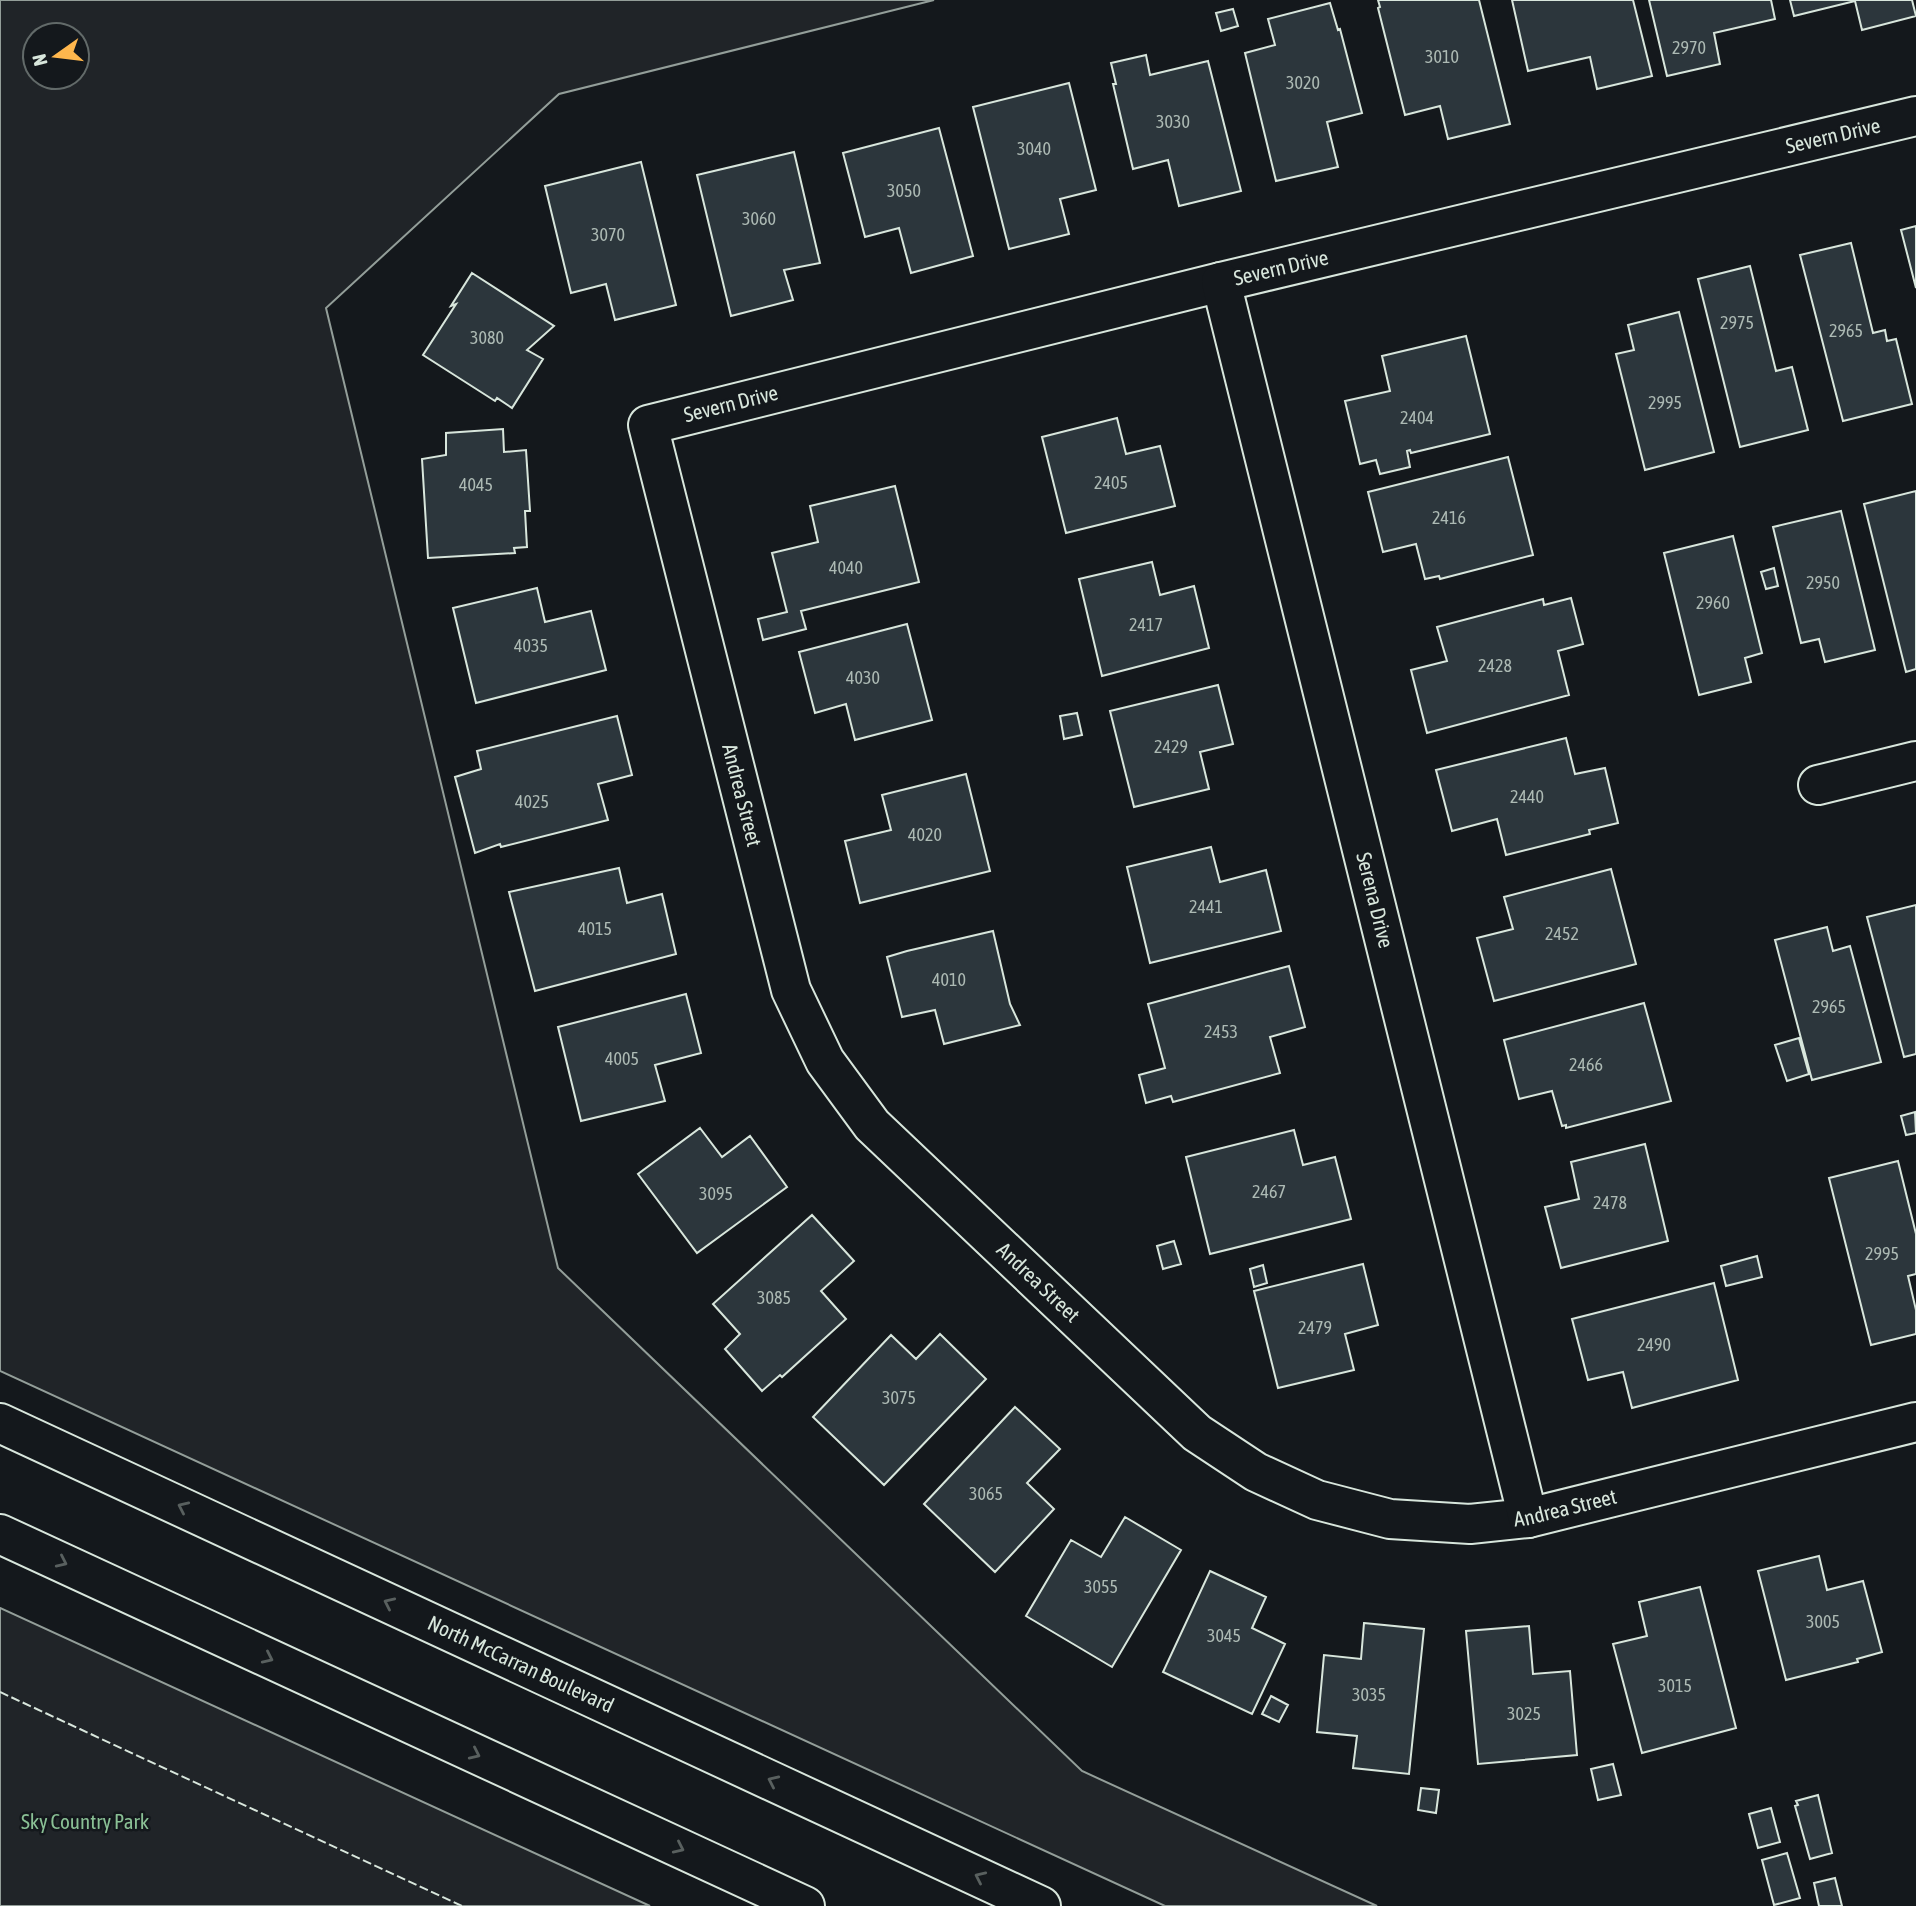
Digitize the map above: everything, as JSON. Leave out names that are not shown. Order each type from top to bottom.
[{"type":"street","name":"Severn Drive","points":[[648,425],[1221,282],[1916,116]]},
{"type":"street","name":"Serena Drive","points":[[1221,282],[1528,1518]]},
{"type":"street","name":"Andrea Street","points":[[648,425],[791,990],[825,1060],[872,1125],[1197,1433],[1256,1472],[1317,1500],[1390,1519],[1470,1524],[1528,1518],[1916,1422]]},
{"type":"street","points":[[1818,785],[1916,761]]},
{"type":"street","name":"North McCarran Boulevard","points":[[0,1423],[1041,1906]]},
{"type":"street","points":[[0,1534],[804,1906]]},
{"type":"green space","points":[[0,0],[934,0],[559,94],[326,308],[558,1268],[1082,1771],[1377,1906],[1165,1906],[0,1371]]},
{"type":"green space","name":"Sky Country Park","points":[[0,1608],[650,1906],[0,1906]]},
{"type":"building","points":[[1378,0],[1479,0],[1510,124],[1448,139],[1440,106],[1405,115]]},
{"type":"building","points":[[1512,0],[1633,0],[1652,76],[1597,89],[1590,57],[1528,71]]},
{"type":"building","points":[[1649,0],[1771,0],[1775,19],[1714,33],[1720,64],[1667,76]]},
{"type":"building","points":[[1790,0],[1912,0],[1916,16],[1862,30],[1855,1],[1794,16]]},
{"type":"building","points":[[1330,3],[1338,30],[1340,29],[1362,113],[1327,122],[1338,167],[1276,181],[1245,53],[1275,45],[1268,19]]},
{"type":"building","points":[[1233,9],[1238,26],[1221,31],[1216,13]]},
{"type":"building","points":[[1146,55],[1150,75],[1208,61],[1241,191],[1179,206],[1168,160],[1133,169],[1113,84],[1116,84],[1111,63]]},
{"type":"building","points":[[1069,83],[1096,190],[1060,199],[1069,234],[1009,249],[973,107]]},
{"type":"building","points":[[939,128],[973,256],[911,273],[899,228],[865,237],[843,153]]},
{"type":"building","points":[[794,152],[820,263],[784,270],[793,300],[731,316],[697,175]]},
{"type":"building","points":[[641,162],[676,305],[615,320],[606,284],[571,293],[545,186]]},
{"type":"building","points":[[1916,226],[1916,288],[1901,230]]},
{"type":"building","points":[[1851,243],[1873,333],[1885,330],[1887,341],[1896,339],[1912,404],[1843,421],[1800,255]]},
{"type":"building","points":[[1750,266],[1776,371],[1792,367],[1808,430],[1740,447],[1698,279]]},
{"type":"building","points":[[472,273],[554,326],[527,350],[543,359],[512,408],[497,398],[495,401],[423,355],[456,304],[451,306]]},
{"type":"building","points":[[1679,312],[1714,452],[1645,470],[1616,354],[1634,350],[1628,325]]},
{"type":"building","points":[[1466,336],[1490,434],[1411,453],[1410,450],[1407,451],[1410,467],[1380,474],[1376,460],[1360,464],[1345,401],[1390,391],[1382,356]]},
{"type":"building","points":[[1117,418],[1126,454],[1160,446],[1175,506],[1066,533],[1042,437]]},
{"type":"building","points":[[503,429],[504,452],[526,450],[530,511],[525,511],[527,547],[514,548],[515,553],[428,558],[422,459],[446,455],[446,433]]},
{"type":"building","points":[[1508,457],[1533,555],[1440,579],[1439,576],[1425,579],[1416,544],[1383,552],[1368,492]]},
{"type":"building","points":[[895,486],[919,582],[801,611],[806,629],[763,640],[758,619],[787,612],[772,553],[818,542],[810,506]]},
{"type":"building","points":[[1916,491],[1916,669],[1906,672],[1864,504]]},
{"type":"building","points":[[1841,511],[1875,650],[1825,662],[1819,639],[1801,643],[1773,527]]},
{"type":"building","points":[[1733,536],[1762,653],[1745,658],[1751,682],[1699,695],[1664,553]]},
{"type":"building","points":[[1152,562],[1160,595],[1194,586],[1209,648],[1102,676],[1079,579]]},
{"type":"building","points":[[1774,568],[1778,586],[1766,589],[1761,572]]},
{"type":"building","points":[[537,588],[545,622],[591,611],[606,670],[476,703],[453,608]]},
{"type":"building","points":[[1571,598],[1583,644],[1558,651],[1569,695],[1427,733],[1411,670],[1447,661],[1437,627],[1543,599],[1544,605]]},
{"type":"building","points":[[907,624],[932,720],[855,740],[846,704],[815,713],[799,652]]},
{"type":"building","points":[[1218,685],[1233,744],[1200,752],[1209,789],[1134,807],[1110,711]]},
{"type":"building","points":[[1077,713],[1082,735],[1064,739],[1060,716]]},
{"type":"building","points":[[617,716],[632,775],[598,784],[608,820],[501,847],[500,844],[475,853],[455,777],[481,769],[477,751]]},
{"type":"building","points":[[1566,738],[1575,774],[1605,768],[1618,823],[1589,830],[1590,834],[1506,855],[1497,819],[1452,831],[1436,770]]},
{"type":"building","points":[[966,774],[990,871],[860,903],[845,841],[891,830],[882,795]]},
{"type":"building","points":[[1211,847],[1220,882],[1266,870],[1281,931],[1150,963],[1127,867]]},
{"type":"building","points":[[619,868],[627,903],[662,894],[676,954],[535,991],[509,892]]},
{"type":"building","points":[[1611,869],[1636,964],[1494,1001],[1477,938],[1513,929],[1504,897]]},
{"type":"building","points":[[1916,905],[1916,1054],[1904,1057],[1867,917]]},
{"type":"building","points":[[1827,927],[1833,951],[1850,946],[1881,1062],[1812,1080],[1775,940]]},
{"type":"building","points":[[993,931],[1010,1004],[1020,1025],[944,1044],[935,1010],[902,1017],[887,957]]},
{"type":"building","points":[[1289,966],[1305,1027],[1270,1037],[1280,1073],[1173,1102],[1171,1096],[1146,1103],[1139,1075],[1165,1068],[1148,1004]]},
{"type":"building","points":[[686,994],[701,1053],[655,1065],[665,1101],[581,1121],[558,1027]]},
{"type":"building","points":[[1644,1003],[1671,1101],[1566,1128],[1566,1125],[1562,1126],[1552,1091],[1519,1099],[1504,1040]]},
{"type":"building","points":[[1799,1038],[1809,1074],[1787,1081],[1775,1045]]},
{"type":"building","points":[[1915,1112],[1916,1133],[1906,1135],[1901,1116]]},
{"type":"building","points":[[700,1128],[722,1157],[750,1136],[787,1187],[697,1253],[638,1174]]},
{"type":"building","points":[[1294,1130],[1303,1165],[1335,1157],[1351,1219],[1210,1254],[1186,1157]]},
{"type":"building","points":[[1645,1144],[1668,1241],[1561,1268],[1545,1207],[1579,1199],[1571,1162]]},
{"type":"building","points":[[1898,1161],[1916,1234],[1916,1274],[1908,1276],[1916,1310],[1916,1334],[1871,1345],[1829,1178]]},
{"type":"building","points":[[812,1215],[854,1261],[821,1291],[846,1319],[782,1377],[780,1375],[762,1391],[725,1349],[740,1334],[713,1304]]},
{"type":"building","points":[[1174,1241],[1181,1264],[1163,1269],[1157,1246]]},
{"type":"building","points":[[1757,1256],[1762,1277],[1726,1286],[1721,1266]]},
{"type":"building","points":[[1363,1264],[1378,1325],[1345,1334],[1354,1370],[1278,1388],[1254,1291]]},
{"type":"building","points":[[1263,1265],[1267,1283],[1254,1287],[1250,1269]]},
{"type":"building","points":[[1714,1283],[1738,1380],[1632,1408],[1623,1372],[1588,1380],[1572,1319]]},
{"type":"building","points":[[940,1334],[986,1379],[884,1485],[813,1417],[891,1335],[916,1359]]},
{"type":"building","points":[[1015,1407],[1060,1449],[1027,1483],[1054,1509],[995,1572],[924,1504]]},
{"type":"building","points":[[1125,1517],[1181,1550],[1112,1667],[1026,1616],[1071,1540],[1101,1557]]},
{"type":"building","points":[[1819,1556],[1827,1590],[1863,1581],[1882,1652],[1857,1659],[1858,1662],[1786,1680],[1758,1571]]},
{"type":"building","points":[[1210,1571],[1266,1597],[1252,1628],[1285,1644],[1252,1714],[1163,1672]]},
{"type":"building","points":[[1700,1587],[1736,1728],[1642,1753],[1613,1644],[1647,1636],[1639,1602]]},
{"type":"building","points":[[1364,1623],[1424,1629],[1409,1774],[1353,1768],[1357,1736],[1317,1732],[1324,1655],[1361,1659]]},
{"type":"building","points":[[1529,1626],[1533,1674],[1570,1671],[1577,1755],[1478,1764],[1466,1631]]},
{"type":"building","points":[[1271,1696],[1288,1705],[1279,1722],[1262,1714]]},
{"type":"building","points":[[1613,1764],[1621,1795],[1598,1800],[1591,1769]]},
{"type":"building","points":[[1421,1788],[1439,1790],[1436,1813],[1418,1810]]},
{"type":"building","points":[[1818,1795],[1832,1853],[1810,1859],[1795,1806],[1798,1805],[1796,1801]]},
{"type":"building","points":[[1771,1808],[1780,1842],[1758,1848],[1749,1814]]},
{"type":"building","points":[[1787,1853],[1800,1898],[1774,1905],[1762,1860]]},
{"type":"building","points":[[1835,1878],[1842,1906],[1819,1906],[1814,1883]]},
{"type":"fence","points":[[0,1692],[462,1906]]}]
